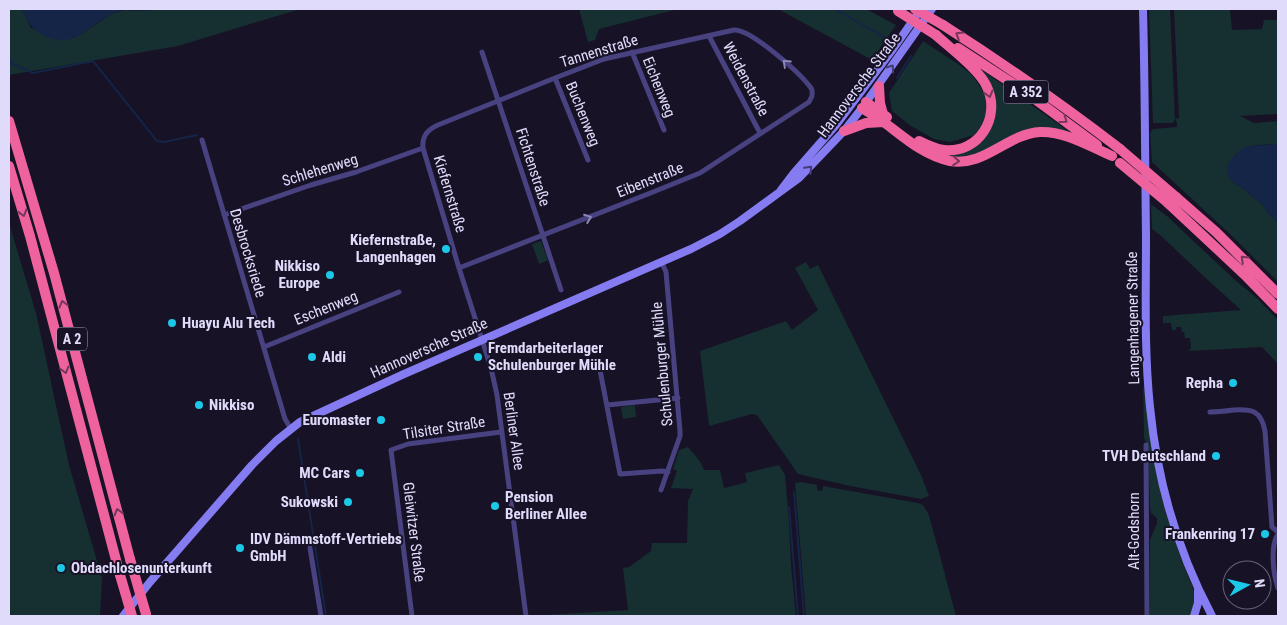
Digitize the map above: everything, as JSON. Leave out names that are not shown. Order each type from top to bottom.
[{"type":"highway","name":"A 352","points":[[915,9],[1031,82],[1120,149],[1278,309]]},
{"type":"highway","name":"A 352","points":[[895,10],[1024,91],[1216,232],[1278,294]]},
{"type":"highway","points":[[860,102],[918,140],[936,149],[962,148],[976,140],[982,134],[992,112],[991,96],[987,85],[976,70],[936,34]]},
{"type":"highway","points":[[879,86],[883,118],[914,145],[935,157],[952,161],[968,161],[984,156],[1026,134],[1040,132],[1059,133],[1116,160]]},
{"type":"highway","points":[[844,131],[883,118]]},
{"type":"highway","name":"A 2","points":[[9,121],[54,273],[146,615]]},
{"type":"highway","name":"A 2","points":[[9,166],[30,236],[132,616]]},
{"type":"main road","name":"Hannoversche Straße","points":[[123,616],[138,596],[252,465],[276,441],[300,422],[404,374],[662,263],[720,234],[787,188],[844,131],[860,102],[921,9]]},
{"type":"main road","name":"Hannoversche Straße","points":[[780,192],[794,172],[836,125],[879,86],[932,9]]},
{"type":"main road","name":"Langenhagener Straße","points":[[1143,9],[1146,343],[1153,438],[1170,510],[1182,548],[1211,614]]},
{"type":"main road","points":[[1194,616],[1198,603],[1198,588]]},
{"type":"main road","points":[[1200,616],[1211,614]]},
{"type":"street","name":"Tannenstraße","points":[[499,100],[604,59],[739,30],[771,50],[811,88],[812,96],[809,102],[760,133]]},
{"type":"street","name":"Weidenstraße","points":[[709,36],[760,133]]},
{"type":"street","name":"Fichtenstraße","points":[[482,52],[561,290]]},
{"type":"street","name":"Eichenweg","points":[[632,52],[664,130]]},
{"type":"street","name":"Buchenweg","points":[[555,78],[588,160]]},
{"type":"street","name":"Kiefernstraße","points":[[482,340],[422,148],[424,137],[431,128],[499,100]]},
{"type":"street","name":"Eibenstraße","points":[[459,268],[700,173],[760,133]]},
{"type":"street","name":"Desbrocksriede","points":[[202,140],[285,419],[290,429]]},
{"type":"street","name":"Schlehenweg","points":[[224,215],[311,185],[356,172],[422,148]]},
{"type":"street","name":"Schulenburger Mühle","points":[[662,263],[666,272],[680,436],[662,490]]},
{"type":"street","name":"Eschenweg","points":[[264,347],[399,292]]},
{"type":"street","name":"Berliner Allee","points":[[482,340],[495,386],[526,616]]},
{"type":"street","points":[[600,370],[620,474],[662,470],[668,472]]},
{"type":"street","points":[[607,405],[678,398]]},
{"type":"street","points":[[1210,412],[1246,409],[1253,411],[1261,418],[1265,432],[1272,527],[1278,533],[1273,549],[1278,588]]},
{"type":"street","name":"Tilsiter Straße","points":[[391,450],[408,444],[502,432]]},
{"type":"street","name":"Alt-Godshorn","points":[[1146,445],[1147,616]]},
{"type":"street","name":"Gleiwitzer Straße","points":[[391,450],[412,616]]},
{"type":"street","points":[[310,548],[321,616]]},
{"type":"green space","points":[[9,9],[22,9],[31,28],[73,38],[111,14],[124,10],[300,9],[178,46],[9,75]]},
{"type":"green space","points":[[579,9],[678,9],[599,29],[595,40],[588,42]]},
{"type":"green space","points":[[778,9],[866,9],[896,25],[872,60]]},
{"type":"green space","points":[[1149,9],[1170,9],[1175,119],[1173,123],[1153,123]]},
{"type":"green space","points":[[1230,9],[1232,30],[1262,29],[1264,20],[1278,20],[1278,114],[1240,116],[1254,123],[1278,121],[1278,144],[1249,147],[1234,156],[1232,181],[1263,205],[1278,223],[1278,282],[1231,235],[1152,162],[1150,133],[1153,129],[1177,127],[1175,119],[1179,118],[1174,10]]},
{"type":"green space","points":[[923,41],[971,74],[987,99],[987,111],[982,125],[974,135],[950,142],[934,139],[911,126],[892,111],[889,93]]},
{"type":"green space","points":[[979,68],[1071,133],[1047,129],[983,154],[961,160],[933,153],[918,143],[952,152],[992,125]]},
{"type":"green space","points":[[1151,204],[1168,217],[1258,299],[1278,320],[1278,364],[1262,347],[1189,351],[1191,348],[1190,338],[1185,338],[1181,327],[1176,327],[1176,330],[1172,330],[1171,323],[1163,323],[1163,316],[1241,310],[1152,229]]},
{"type":"green space","points":[[9,223],[36,313],[69,465],[102,578],[100,616],[9,616]]},
{"type":"green space","points":[[541,241],[548,260],[539,264],[532,244]]},
{"type":"green space","points":[[806,262],[810,269],[818,265],[921,475],[929,496],[921,499],[798,474],[757,415],[752,414],[709,426],[700,351],[786,321],[792,330],[818,310],[795,268]]},
{"type":"green space","points":[[1143,383],[1155,464],[1165,510],[1195,596],[1191,616],[1150,616],[1150,540],[1157,523],[1157,518],[1151,513],[1150,508],[1148,448],[1144,437]]},
{"type":"green space","points":[[635,405],[636,417],[623,419],[621,407]]},
{"type":"green space","points":[[688,447],[704,470],[720,470],[724,488],[747,482],[745,473],[779,465],[785,475],[796,616],[529,616],[628,610],[623,568],[629,567],[651,551],[652,543],[687,543],[688,501],[693,489],[671,488],[677,471],[673,469],[679,450]]},
{"type":"green space","points":[[801,482],[817,485],[817,490],[822,491],[823,486],[923,505],[929,515],[956,616],[806,616],[795,483]]},
{"type":"water","points":[[22,9],[158,9],[147,11],[126,10],[114,13],[79,35],[70,39],[60,40],[50,38],[35,30]]},
{"type":"water","points":[[1278,144],[1278,223],[1263,205],[1232,181],[1227,170],[1229,162],[1240,150],[1248,146]]},
{"type":"waterway","points":[[835,9],[886,38]]},
{"type":"waterway","points":[[897,78],[911,56]]},
{"type":"waterway","points":[[9,57],[11,63],[33,73],[93,61],[157,141],[164,142],[197,135]]},
{"type":"waterway","points":[[298,439],[326,616]]},
{"type":"waterway","points":[[794,492],[804,616]]},
{"type":"waterway","points":[[789,507],[798,616]]},
{"type":"place","name":"Kiefernstraße, Langenhagen","points":[[446,249]]},
{"type":"place","name":"Nikkiso Europe","points":[[330,275]]},
{"type":"place","name":"Huayu Alu Tech","points":[[172,323]]},
{"type":"place","name":"Aldi","points":[[312,357]]},
{"type":"place","name":"Fremdarbeiterlager Schulenburger Mühle","points":[[478,357]]},
{"type":"place","name":"Repha","points":[[1233,383]]},
{"type":"place","name":"Nikkiso","points":[[199,405]]},
{"type":"place","name":"Euromaster","points":[[381,420]]},
{"type":"place","name":"TVH Deutschland","points":[[1216,456]]},
{"type":"place","name":"MC Cars","points":[[360,473]]},
{"type":"place","name":"Sukowski","points":[[348,502]]},
{"type":"place","name":"Pension Berliner Allee","points":[[495,506]]},
{"type":"place","name":"Frankenring 17","points":[[1265,534]]},
{"type":"place","name":"IDV Dämmstoff-Vertriebs GmbH","points":[[240,548]]},
{"type":"place","name":"Obdachlosenunterkunft","points":[[61,568]]}]
